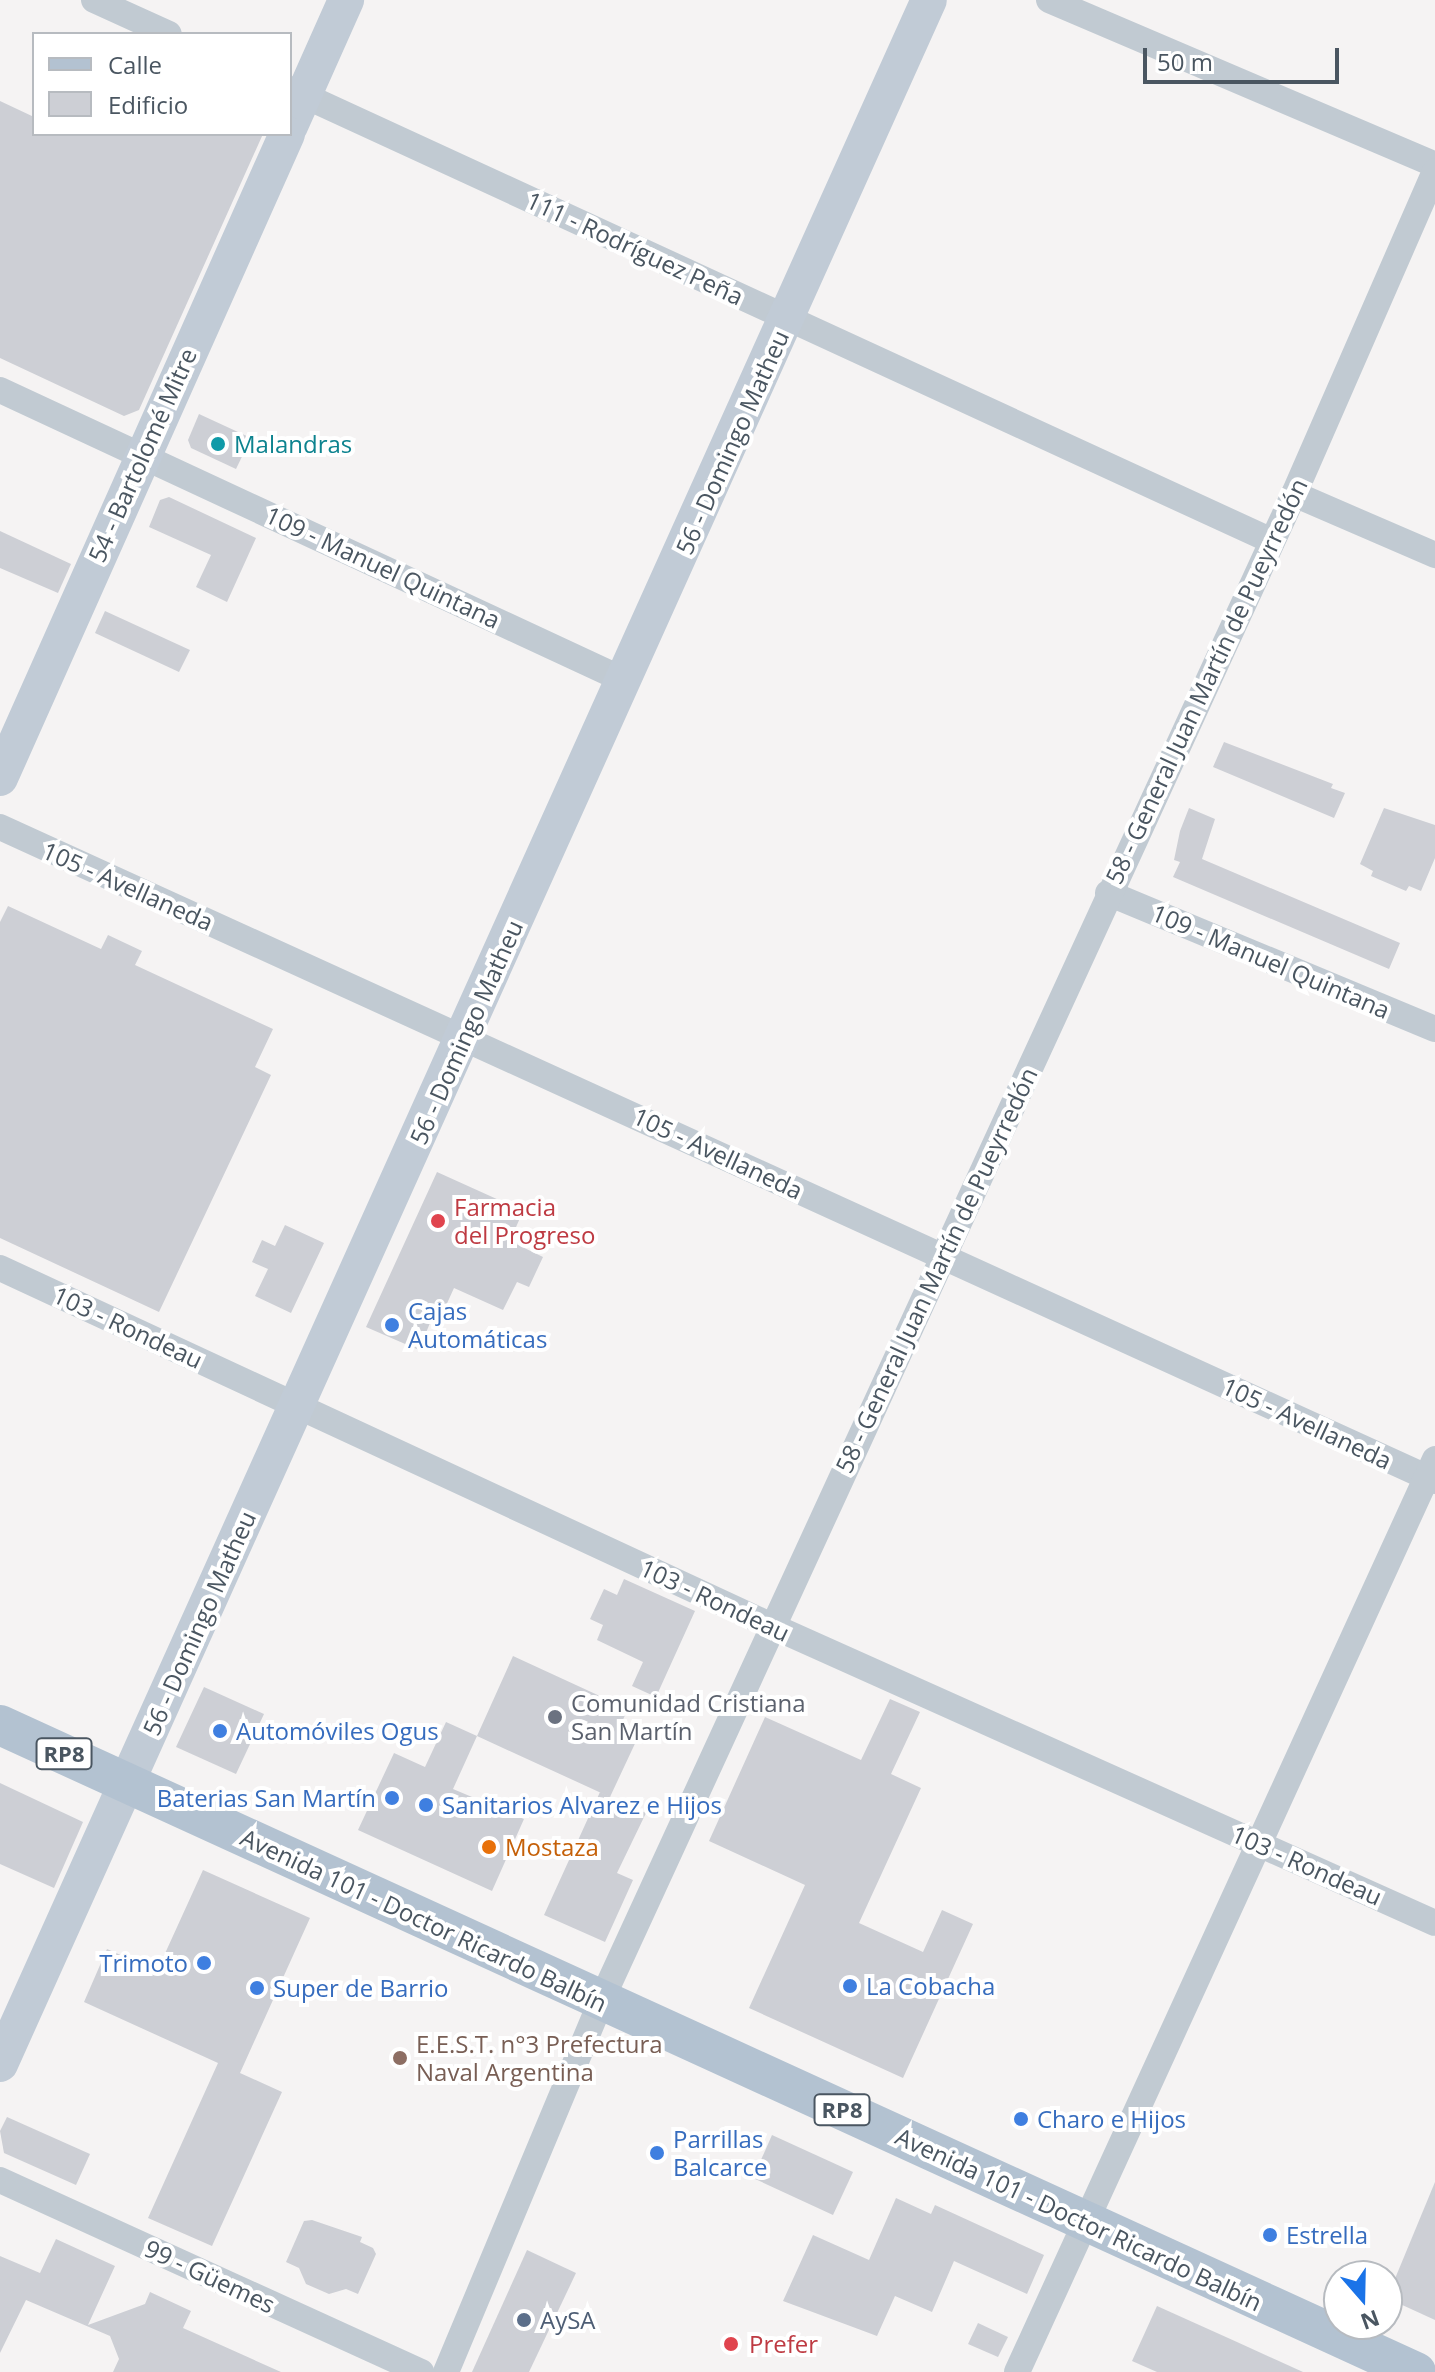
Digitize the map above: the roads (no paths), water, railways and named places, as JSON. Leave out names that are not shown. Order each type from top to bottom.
[{"type":"main road","name":"Avenida 101 - Doctor Ricardo Balbín","points":[[0,1725],[1416,2372]]},
{"type":"street","points":[[94,0],[165,32]]},
{"type":"street","points":[[294,103],[346,0]]},
{"type":"street","name":"56 - Domingo Matheu","points":[[0,2064],[929,0]]},
{"type":"street","points":[[1049,0],[1435,165]]},
{"type":"street","name":"111 - Rodríguez Peña","points":[[294,103],[787,319],[1272,541]]},
{"type":"street","name":"54 - Bartolomé Mitre","points":[[0,778],[141,454],[286,136]]},
{"type":"street","name":"58 - General Juan Martín de Pueyrredón","points":[[446,2372],[601,2001],[1294,494],[1435,172]]},
{"type":"street","name":"109 - Manuel Quintana","points":[[0,390],[624,680]]},
{"type":"street","points":[[1294,494],[1435,555]]},
{"type":"street","name":"105 - Avellaneda","points":[[0,827],[944,1257],[1432,1473]]},
{"type":"street","name":"109 - Manuel Quintana","points":[[1108,893],[1435,1029]]},
{"type":"street","name":"103 - Rondeau","points":[[0,1268],[772,1626],[1435,1923]]},
{"type":"street","points":[[1017,2372],[1255,1843],[1432,1473]]},
{"type":"street","name":"99 - Güemes","points":[[0,2180],[421,2372]]},
{"type":"place","name":"Malandras","points":[[218,444]]},
{"type":"place","name":"Farmacia del Progreso","points":[[438,1221]]},
{"type":"place","name":"Cajas Automáticas","points":[[392,1325]]},
{"type":"place","name":"Comunidad Cristiana San Martín","points":[[555,1717]]},
{"type":"place","name":"Automóviles Ogus","points":[[220,1731]]},
{"type":"place","name":"Baterias San Martín","points":[[392,1798]]},
{"type":"place","name":"Sanitarios Alvarez e Hijos","points":[[426,1805]]},
{"type":"place","name":"Mostaza","points":[[489,1847]]},
{"type":"place","name":"Trimoto","points":[[204,1963]]},
{"type":"place","name":"La Cobacha","points":[[850,1986]]},
{"type":"place","name":"Super de Barrio","points":[[257,1988]]},
{"type":"place","name":"E.E.S.T. n°3 Prefectura Naval Argentina","points":[[400,2058]]},
{"type":"place","name":"Charo e Hijos","points":[[1021,2119]]},
{"type":"place","name":"Parrillas Balcarce","points":[[657,2153]]},
{"type":"place","name":"Estrella","points":[[1270,2235]]},
{"type":"place","name":"AySA","points":[[524,2320]]},
{"type":"place","name":"Prefer","points":[[731,2344]]}]
